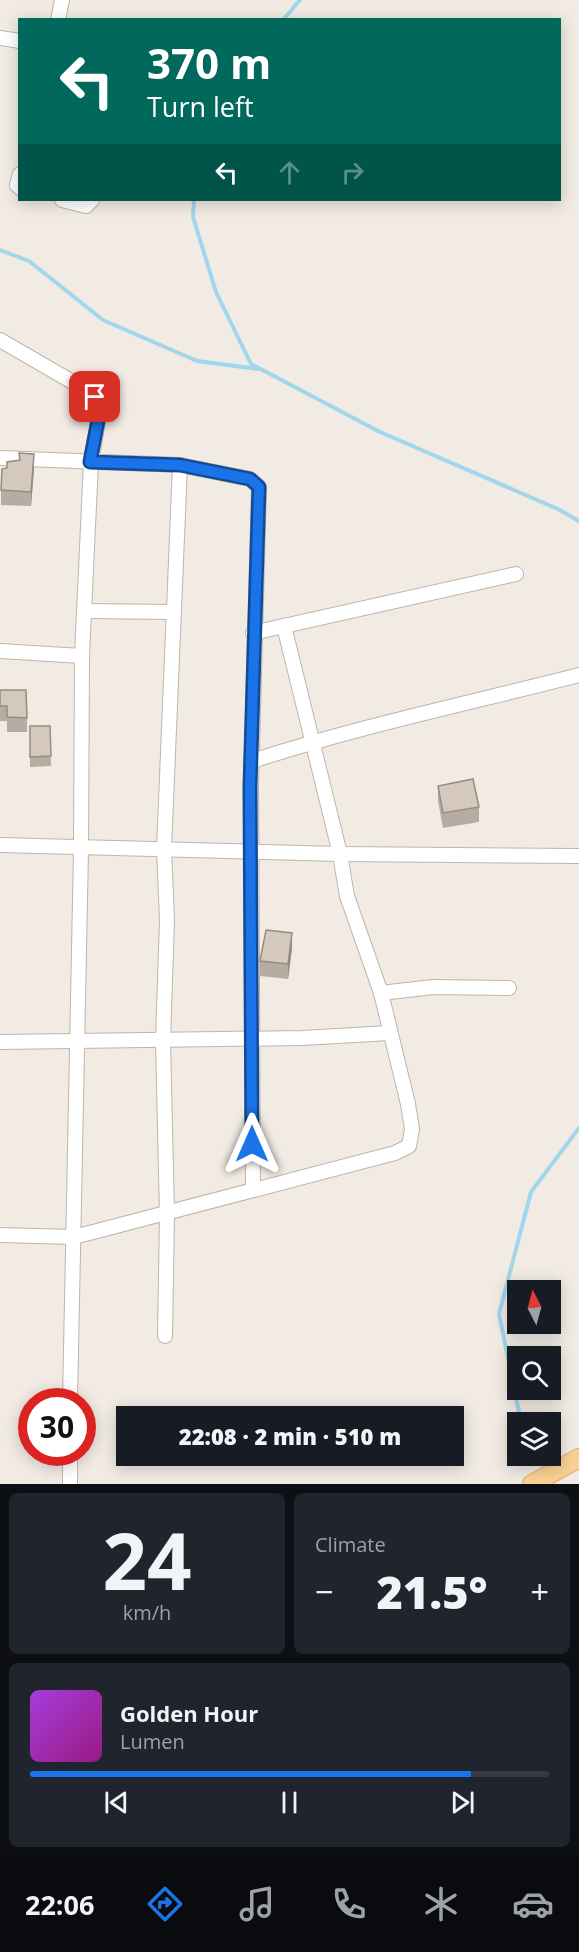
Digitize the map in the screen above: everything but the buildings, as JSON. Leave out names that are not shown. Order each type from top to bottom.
[{"type":"main road","points":[[532,1484],[579,1458]]},
{"type":"street","points":[[58,18],[62,0]]},
{"type":"street","points":[[0,38],[18,41]]},
{"type":"street","points":[[66,201],[86,206],[92,201]]},
{"type":"street","points":[[0,340],[82,388],[99,402],[100,410],[90,462],[86,542],[86,611],[82,656],[81,850],[70,1388]]},
{"type":"street","points":[[0,458],[180,465],[250,479],[259,487],[253,633],[252,1189]]},
{"type":"street","points":[[165,1336],[167,1214],[163,1041],[166,930],[164,849],[180,465]]},
{"type":"street","points":[[253,633],[516,573]]},
{"type":"street","points":[[86,611],[173,612]]},
{"type":"street","points":[[0,1235],[74,1237],[395,1153],[409,1146],[412,1129],[408,1104],[381,993],[347,896],[340,854],[284,626]]},
{"type":"street","points":[[0,651],[82,656]]},
{"type":"street","points":[[252,761],[312,742],[579,675]]},
{"type":"street","points":[[0,845],[81,850],[164,849],[340,854],[579,856]]},
{"type":"street","points":[[381,993],[433,987],[509,988]]},
{"type":"street","points":[[0,1042],[163,1041],[389,1033]]},
{"type":"street","points":[[70,1466],[70,1484]]},
{"type":"waterway","points":[[285,18],[300,0]]},
{"type":"waterway","points":[[194,201],[193,217],[216,292],[251,364],[380,432],[558,509],[579,521]]},
{"type":"waterway","points":[[0,250],[29,261],[103,320],[197,361],[259,369]]},
{"type":"waterway","points":[[519,1412],[499,1314],[531,1192],[579,1128]]},
{"type":"route","points":[[95,397],[99,402],[100,410],[90,462],[180,465],[250,479],[259,487],[250,786],[252,1144]]}]
